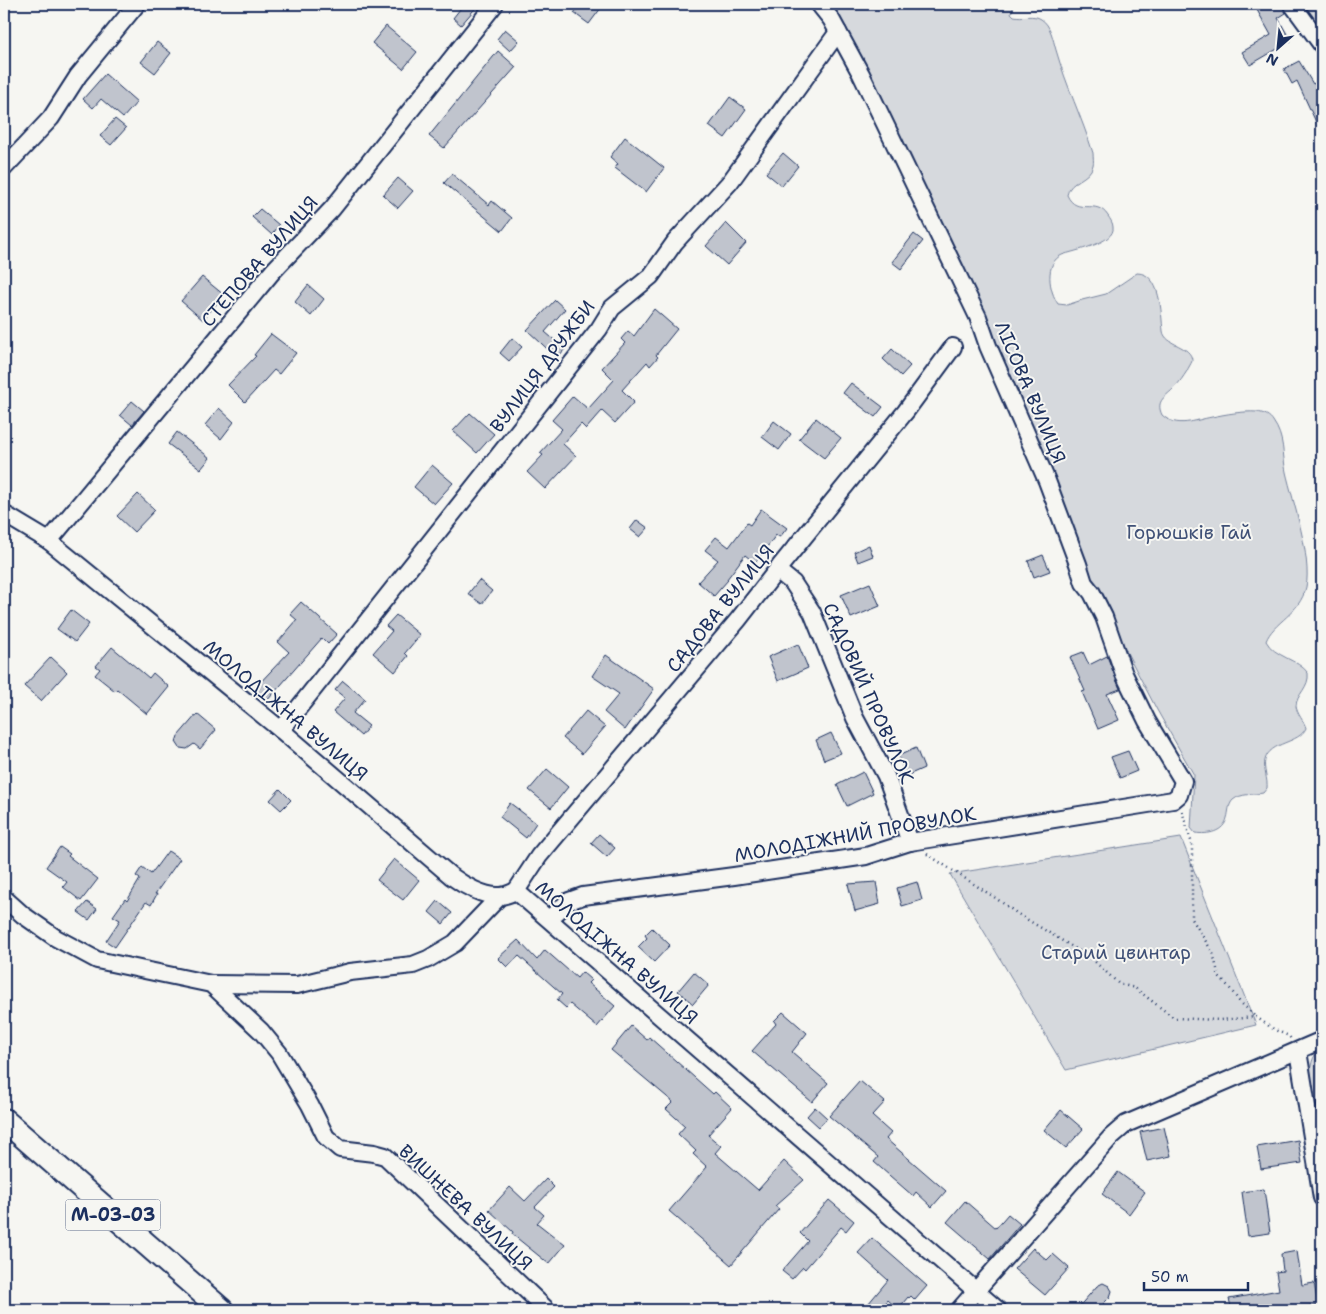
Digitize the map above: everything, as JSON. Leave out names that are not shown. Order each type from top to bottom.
[{"type":"highway","name":"М-03-03","points":[[4,1120],[222,1310]]},
{"type":"street","points":[[4,168],[51,118],[78,76],[137,4]]},
{"type":"street","name":"СТЕПОВА ВУЛИЦЯ","points":[[49,541],[273,271],[332,209],[495,4]]},
{"type":"street","name":"ЛІСОВА ВУЛИЦЯ","points":[[819,4],[831,19],[890,134],[978,317],[988,346],[1046,481],[1084,584],[1092,593],[1104,617],[1124,674],[1147,721],[1183,781],[1176,797]]},
{"type":"street","points":[[1292,4],[1322,45]]},
{"type":"street","name":"ВУЛИЦЯ ДРУЖБИ","points":[[282,730],[599,329],[612,308],[651,276],[675,242],[730,182],[838,32]]},
{"type":"street","name":"САДОВА ВУЛИЦЯ","points":[[516,892],[539,856],[738,620],[906,412],[953,347]]},
{"type":"street","name":"МОЛОДІЖНА ВУЛИЦЯ","points":[[4,514],[49,541],[282,730],[450,876],[469,888],[500,896],[516,892],[998,1310]]},
{"type":"street","name":"САДОВИЙ ПРОВУЛОК","points":[[777,570],[793,583],[812,612],[855,718],[886,776],[910,842]]},
{"type":"street","name":"МОЛОДІЖНИЙ ПРОВУЛОК","points":[[549,919],[569,901],[583,896],[866,856],[910,842],[1176,797]]},
{"type":"street","points":[[4,898],[23,915],[56,938],[97,960],[211,984],[297,985],[350,972],[413,965],[428,959],[455,943],[500,896]]},
{"type":"street","name":"ВИШНЕВА ВУЛИЦЯ","points":[[211,984],[261,1031],[279,1053],[310,1105],[326,1137],[333,1144],[340,1149],[384,1156],[547,1310]]},
{"type":"street","points":[[959,1310],[1111,1137],[1126,1124],[1159,1108],[1322,1040]]},
{"type":"street","points":[[1298,1051],[1322,1198]]},
{"type":"path","points":[[1176,797],[1192,844],[1192,919],[1213,953],[1219,977],[1239,1001],[1256,1017],[1275,1030],[1289,1036],[1298,1051]]},
{"type":"path","points":[[910,842],[1018,914],[1091,958],[1119,984],[1136,988],[1174,1018],[1220,1020],[1256,1017]]},
{"type":"green space","name":"Горюшків Гай","points":[[821,4],[1015,4],[1011,13],[1014,16],[1041,19],[1051,33],[1064,76],[1093,153],[1091,170],[1071,186],[1067,195],[1076,205],[1098,208],[1103,211],[1108,216],[1113,227],[1112,233],[1108,238],[1101,242],[1062,255],[1056,259],[1050,271],[1050,278],[1052,292],[1058,304],[1067,305],[1106,294],[1137,273],[1145,275],[1151,280],[1158,295],[1165,336],[1168,340],[1188,352],[1192,361],[1180,381],[1161,402],[1160,410],[1162,415],[1174,422],[1180,423],[1234,413],[1257,412],[1272,419],[1277,427],[1304,546],[1307,575],[1303,596],[1293,611],[1269,634],[1266,641],[1275,651],[1304,668],[1308,673],[1307,683],[1298,698],[1296,706],[1306,728],[1297,737],[1278,746],[1268,754],[1265,760],[1267,788],[1263,793],[1244,795],[1233,800],[1229,806],[1228,816],[1223,827],[1215,832],[1195,833],[1191,828],[1194,775],[1157,710],[1100,601],[1026,429],[964,268],[919,180]]},
{"type":"green space","points":[[1301,4],[1322,4],[1322,33]]},
{"type":"green space","name":"Старий цвинтар","points":[[1181,838],[1256,1025],[1066,1070],[950,874]]},
{"type":"green space","points":[[1322,1048],[1322,1117],[1315,1101],[1310,1071],[1316,1054]]},
{"type":"building","points":[[464,4],[479,4],[461,25],[453,18]]},
{"type":"building","points":[[581,4],[604,4],[589,24],[574,13]]},
{"type":"building","points":[[1268,4],[1280,4],[1286,13],[1278,18],[1291,41],[1250,65],[1242,52],[1271,35],[1257,10]]},
{"type":"building","points":[[386,26],[417,52],[403,69],[372,43]]},
{"type":"building","points":[[505,29],[519,41],[510,51],[497,39]]},
{"type":"building","points":[[157,42],[171,53],[155,73],[141,62]]},
{"type":"building","points":[[498,51],[516,67],[444,148],[429,136]]},
{"type":"building","points":[[1299,61],[1313,84],[1317,82],[1322,94],[1322,135],[1297,81],[1292,84],[1284,69]]},
{"type":"building","points":[[105,74],[137,102],[123,118],[101,99],[93,108],[83,99]]},
{"type":"building","points":[[730,97],[746,109],[725,138],[709,126]]},
{"type":"building","points":[[115,119],[126,128],[111,145],[100,136]]},
{"type":"building","points":[[625,137],[664,168],[646,192],[615,168],[618,164],[610,157]]},
{"type":"building","points":[[783,153],[798,166],[782,186],[766,173]]},
{"type":"building","points":[[452,174],[489,205],[492,201],[512,218],[502,231],[444,183]]},
{"type":"building","points":[[398,178],[413,191],[398,208],[383,195]]},
{"type":"building","points":[[260,209],[279,225],[272,235],[252,217]]},
{"type":"building","points":[[726,223],[746,243],[727,265],[706,246]]},
{"type":"building","points":[[914,234],[923,241],[901,269],[892,262]]},
{"type":"building","points":[[202,277],[224,295],[203,320],[181,301]]},
{"type":"building","points":[[308,285],[324,299],[311,316],[295,302]]},
{"type":"building","points":[[555,300],[565,309],[545,332],[565,349],[557,358],[527,330]]},
{"type":"building","points":[[654,309],[677,329],[656,355],[658,357],[650,366],[647,362],[622,390],[634,402],[615,423],[602,411],[586,429],[581,424],[563,444],[576,456],[545,489],[527,472],[543,455],[540,453],[562,429],[552,420],[573,396],[588,409],[614,380],[602,368],[625,343],[621,339],[628,331],[634,336]]},
{"type":"building","points":[[271,334],[296,353],[279,374],[274,370],[245,402],[228,385],[256,356],[254,355]]},
{"type":"building","points":[[512,338],[522,347],[509,361],[500,353]]},
{"type":"building","points":[[892,349],[910,366],[901,376],[883,359]]},
{"type":"building","points":[[851,383],[883,407],[875,417],[843,393]]},
{"type":"building","points":[[132,401],[144,411],[132,425],[120,415]]},
{"type":"building","points":[[219,408],[234,422],[221,439],[205,425]]},
{"type":"building","points":[[470,413],[494,434],[477,453],[453,431]]},
{"type":"building","points":[[816,418],[841,438],[824,458],[799,439]]},
{"type":"building","points":[[774,421],[791,434],[779,450],[762,437]]},
{"type":"building","points":[[177,432],[210,458],[201,469],[168,444]]},
{"type":"building","points":[[432,465],[453,483],[434,504],[414,487]]},
{"type":"building","points":[[138,494],[155,510],[134,532],[117,516]]},
{"type":"building","points":[[761,509],[787,528],[780,537],[776,535],[755,563],[745,555],[728,580],[714,596],[698,582],[718,560],[705,550],[716,537],[729,547],[747,523],[750,525]]},
{"type":"building","points":[[637,520],[648,528],[640,537],[630,529]]},
{"type":"building","points":[[869,545],[873,556],[858,562],[854,552]]},
{"type":"building","points":[[1043,555],[1050,571],[1034,577],[1028,561]]},
{"type":"building","points":[[479,580],[492,591],[482,604],[468,594]]},
{"type":"building","points":[[870,583],[880,606],[851,618],[841,595]]},
{"type":"building","points":[[301,602],[337,634],[328,644],[322,638],[266,702],[253,690],[289,652],[278,642],[297,620],[290,614]]},
{"type":"building","points":[[71,610],[89,624],[75,642],[57,629]]},
{"type":"building","points":[[396,615],[420,635],[405,653],[408,656],[395,672],[373,653],[392,631],[386,626]]},
{"type":"building","points":[[798,644],[808,668],[778,681],[768,657]]},
{"type":"building","points":[[112,647],[149,678],[153,673],[169,687],[147,714],[117,689],[115,691],[95,675],[100,669],[96,666]]},
{"type":"building","points":[[1083,652],[1089,665],[1107,656],[1120,689],[1107,694],[1119,720],[1098,729],[1082,692],[1085,691],[1070,657]]},
{"type":"building","points":[[606,655],[654,689],[625,730],[604,712],[619,694],[592,676]]},
{"type":"building","points":[[51,657],[67,672],[41,701],[24,686]]},
{"type":"building","points":[[343,681],[365,699],[353,713],[369,726],[361,736],[333,712],[345,698],[335,690]]},
{"type":"building","points":[[586,711],[605,727],[582,754],[563,738]]},
{"type":"building","points":[[197,714],[216,730],[200,749],[194,744],[187,749],[180,748],[176,742],[178,736]]},
{"type":"building","points":[[831,733],[841,753],[824,760],[816,740]]},
{"type":"building","points":[[916,748],[924,768],[906,776],[898,756]]},
{"type":"building","points":[[1128,751],[1137,771],[1120,778],[1111,757]]},
{"type":"building","points":[[547,769],[568,787],[551,808],[529,790]]},
{"type":"building","points":[[863,772],[873,793],[847,806],[837,785]]},
{"type":"building","points":[[280,789],[291,800],[281,810],[270,800]]},
{"type":"building","points":[[510,803],[536,823],[526,838],[500,817]]},
{"type":"building","points":[[599,834],[615,848],[607,857],[591,843]]},
{"type":"building","points":[[60,847],[70,854],[68,856],[98,879],[81,901],[63,887],[67,882],[46,867]]},
{"type":"building","points":[[168,851],[180,859],[155,894],[157,894],[151,905],[146,902],[115,947],[106,941],[120,920],[113,916],[125,899],[127,901],[140,879],[136,876],[142,867],[151,874]]},
{"type":"building","points":[[394,859],[419,880],[403,900],[377,880]]},
{"type":"building","points":[[876,882],[880,904],[855,911],[848,884]]},
{"type":"building","points":[[917,882],[922,900],[902,906],[897,888]]},
{"type":"building","points":[[438,901],[452,913],[443,924],[429,912]]},
{"type":"building","points":[[87,902],[97,909],[89,920],[78,912]]},
{"type":"building","points":[[652,928],[670,945],[654,962],[638,947],[647,938],[645,935]]},
{"type":"building","points":[[518,940],[537,960],[545,950],[577,978],[582,972],[591,980],[588,983],[615,1006],[597,1027],[570,1004],[566,1008],[557,1000],[562,994],[519,956],[507,967],[498,958]]},
{"type":"building","points":[[694,972],[709,985],[693,1004],[678,991]]},
{"type":"building","points":[[783,1012],[807,1033],[792,1052],[828,1083],[812,1102],[752,1051],[776,1024],[774,1021]]},
{"type":"building","points":[[631,1026],[647,1040],[649,1037],[713,1094],[715,1092],[732,1108],[708,1135],[721,1146],[715,1153],[758,1190],[784,1161],[804,1180],[775,1206],[779,1209],[731,1265],[669,1211],[707,1167],[693,1154],[696,1151],[678,1134],[685,1126],[666,1109],[673,1102],[611,1050]]},
{"type":"building","points":[[860,1081],[885,1102],[872,1116],[891,1133],[886,1139],[946,1191],[932,1207],[916,1192],[913,1196],[874,1162],[878,1157],[829,1116]]},
{"type":"building","points":[[815,1107],[827,1118],[819,1127],[807,1116]]},
{"type":"building","points":[[1061,1110],[1083,1129],[1066,1148],[1044,1130]]},
{"type":"building","points":[[1164,1127],[1171,1156],[1147,1161],[1140,1132]]},
{"type":"building","points":[[1298,1140],[1302,1163],[1261,1169],[1257,1147]]},
{"type":"building","points":[[1118,1172],[1145,1192],[1129,1214],[1102,1194]]},
{"type":"building","points":[[546,1179],[554,1187],[535,1207],[544,1215],[537,1223],[565,1245],[549,1264],[512,1234],[513,1232],[489,1210],[510,1187],[525,1201]]},
{"type":"building","points":[[1264,1189],[1270,1233],[1248,1236],[1242,1192]]},
{"type":"building","points":[[829,1200],[854,1221],[846,1231],[841,1227],[805,1269],[803,1267],[792,1279],[782,1271],[808,1241],[800,1233]]},
{"type":"building","points":[[965,1201],[996,1228],[1008,1214],[1020,1224],[990,1259],[947,1222]]},
{"type":"building","points":[[872,1238],[927,1286],[915,1300],[911,1296],[908,1297],[898,1309],[888,1300],[880,1310],[863,1310],[888,1280],[858,1253]]},
{"type":"building","points":[[1033,1248],[1047,1260],[1053,1254],[1069,1268],[1045,1295],[1014,1269]]},
{"type":"building","points":[[1297,1251],[1302,1285],[1314,1283],[1318,1305],[1293,1310],[1232,1310],[1229,1299],[1279,1290],[1276,1272],[1283,1271],[1281,1254]]},
{"type":"building","points":[[1103,1283],[1109,1286],[1112,1291],[1110,1297],[1103,1304],[1110,1310],[1076,1310],[1097,1286]]}]
